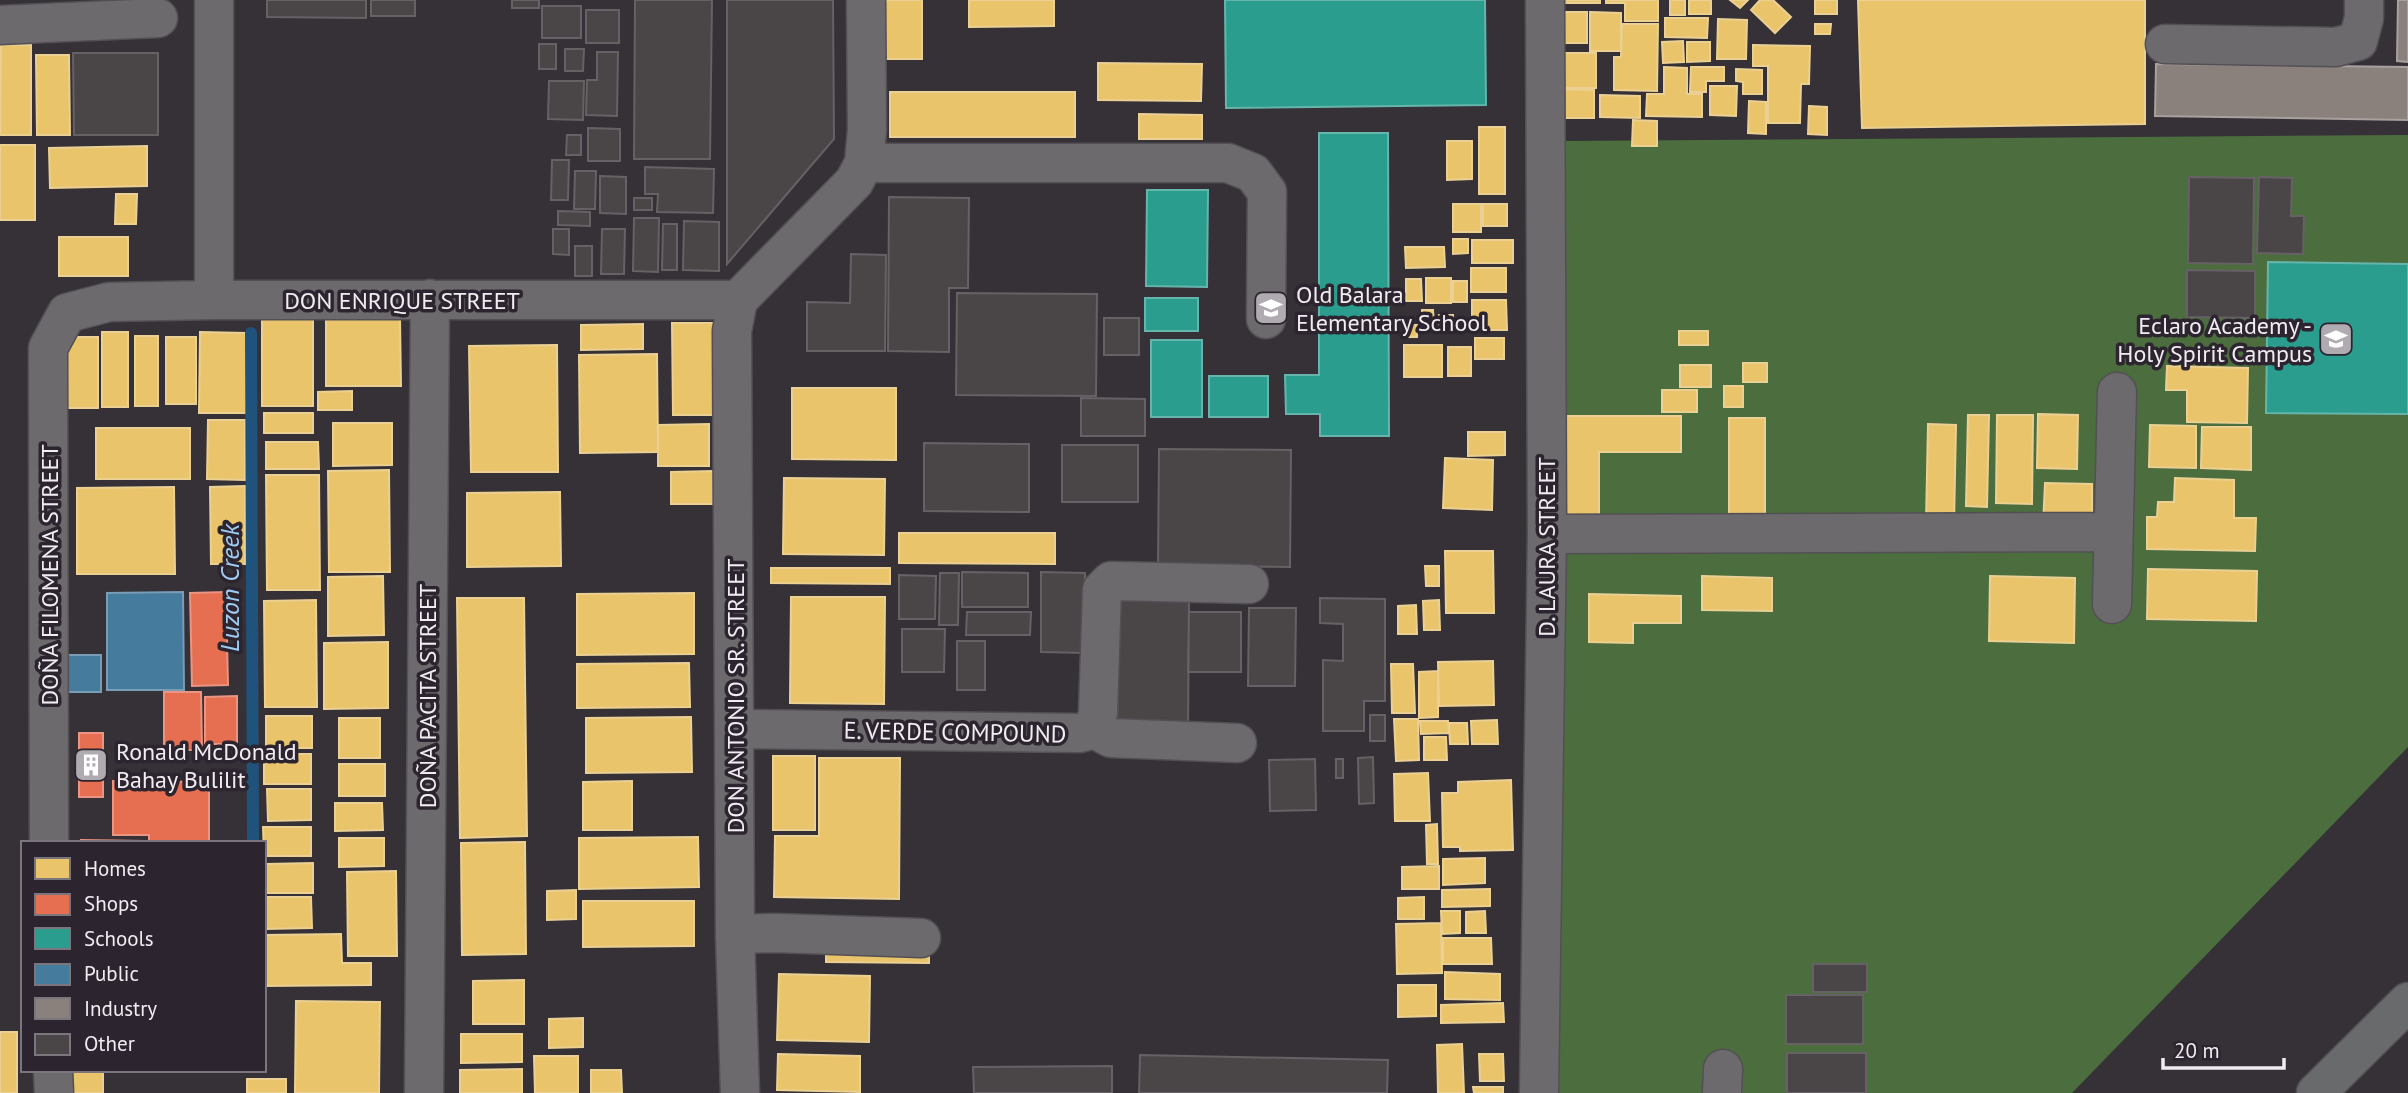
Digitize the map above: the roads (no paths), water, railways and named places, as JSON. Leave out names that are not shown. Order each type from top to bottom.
[{"type":"main road","points":[[2316,1093],[2408,1002]]},
{"type":"street","points":[[214,0],[214,300]]},
{"type":"street","points":[[738,300],[855,182],[864,163],[867,130],[866,0]]},
{"type":"street","name":"D. LAURA STREET","points":[[1539,1093],[1547,534],[1545,0]]},
{"type":"street","points":[[2165,44],[2336,47],[2358,41],[2364,18],[2364,0]]},
{"type":"street","points":[[0,25],[158,18]]},
{"type":"street","points":[[864,163],[1228,163],[1252,173],[1267,192],[1266,318]]},
{"type":"street","name":"DOÑA PACITA STREET","points":[[424,1093],[430,299]]},
{"type":"street","name":"DON ENRIQUE STREET","points":[[68,313],[109,302],[738,300]]},
{"type":"street","name":"DON ANTONIO SR. STREET","points":[[738,300],[732,331],[735,934],[740,1093]]},
{"type":"street","name":"DOÑA FILOMENA STREET","points":[[49,841],[48,348],[68,313]]},
{"type":"street","points":[[2112,604],[2117,392]]},
{"type":"street","points":[[1547,534],[2112,532]]},
{"type":"street","name":"E. VERDE COMPOUND","points":[[736,729],[1080,733],[1094,729],[1098,713],[1102,590],[1111,581],[1249,584]]},
{"type":"street","points":[[1094,729],[1111,738],[1237,743]]},
{"type":"street","points":[[735,934],[921,938]]},
{"type":"street","points":[[53,1072],[54,1093]]},
{"type":"waterway","name":"Luzon Creek","points":[[251,333],[253,841]]},
{"type":"place","name":"Old Balara Elementary School","points":[[1271,308]]},
{"type":"place","name":"Eclaro Academy - Holy Spirit Campus","points":[[2336,339]]},
{"type":"place","name":"Ronald McDonald Bahay Bulilit","points":[[91,765]]}]
